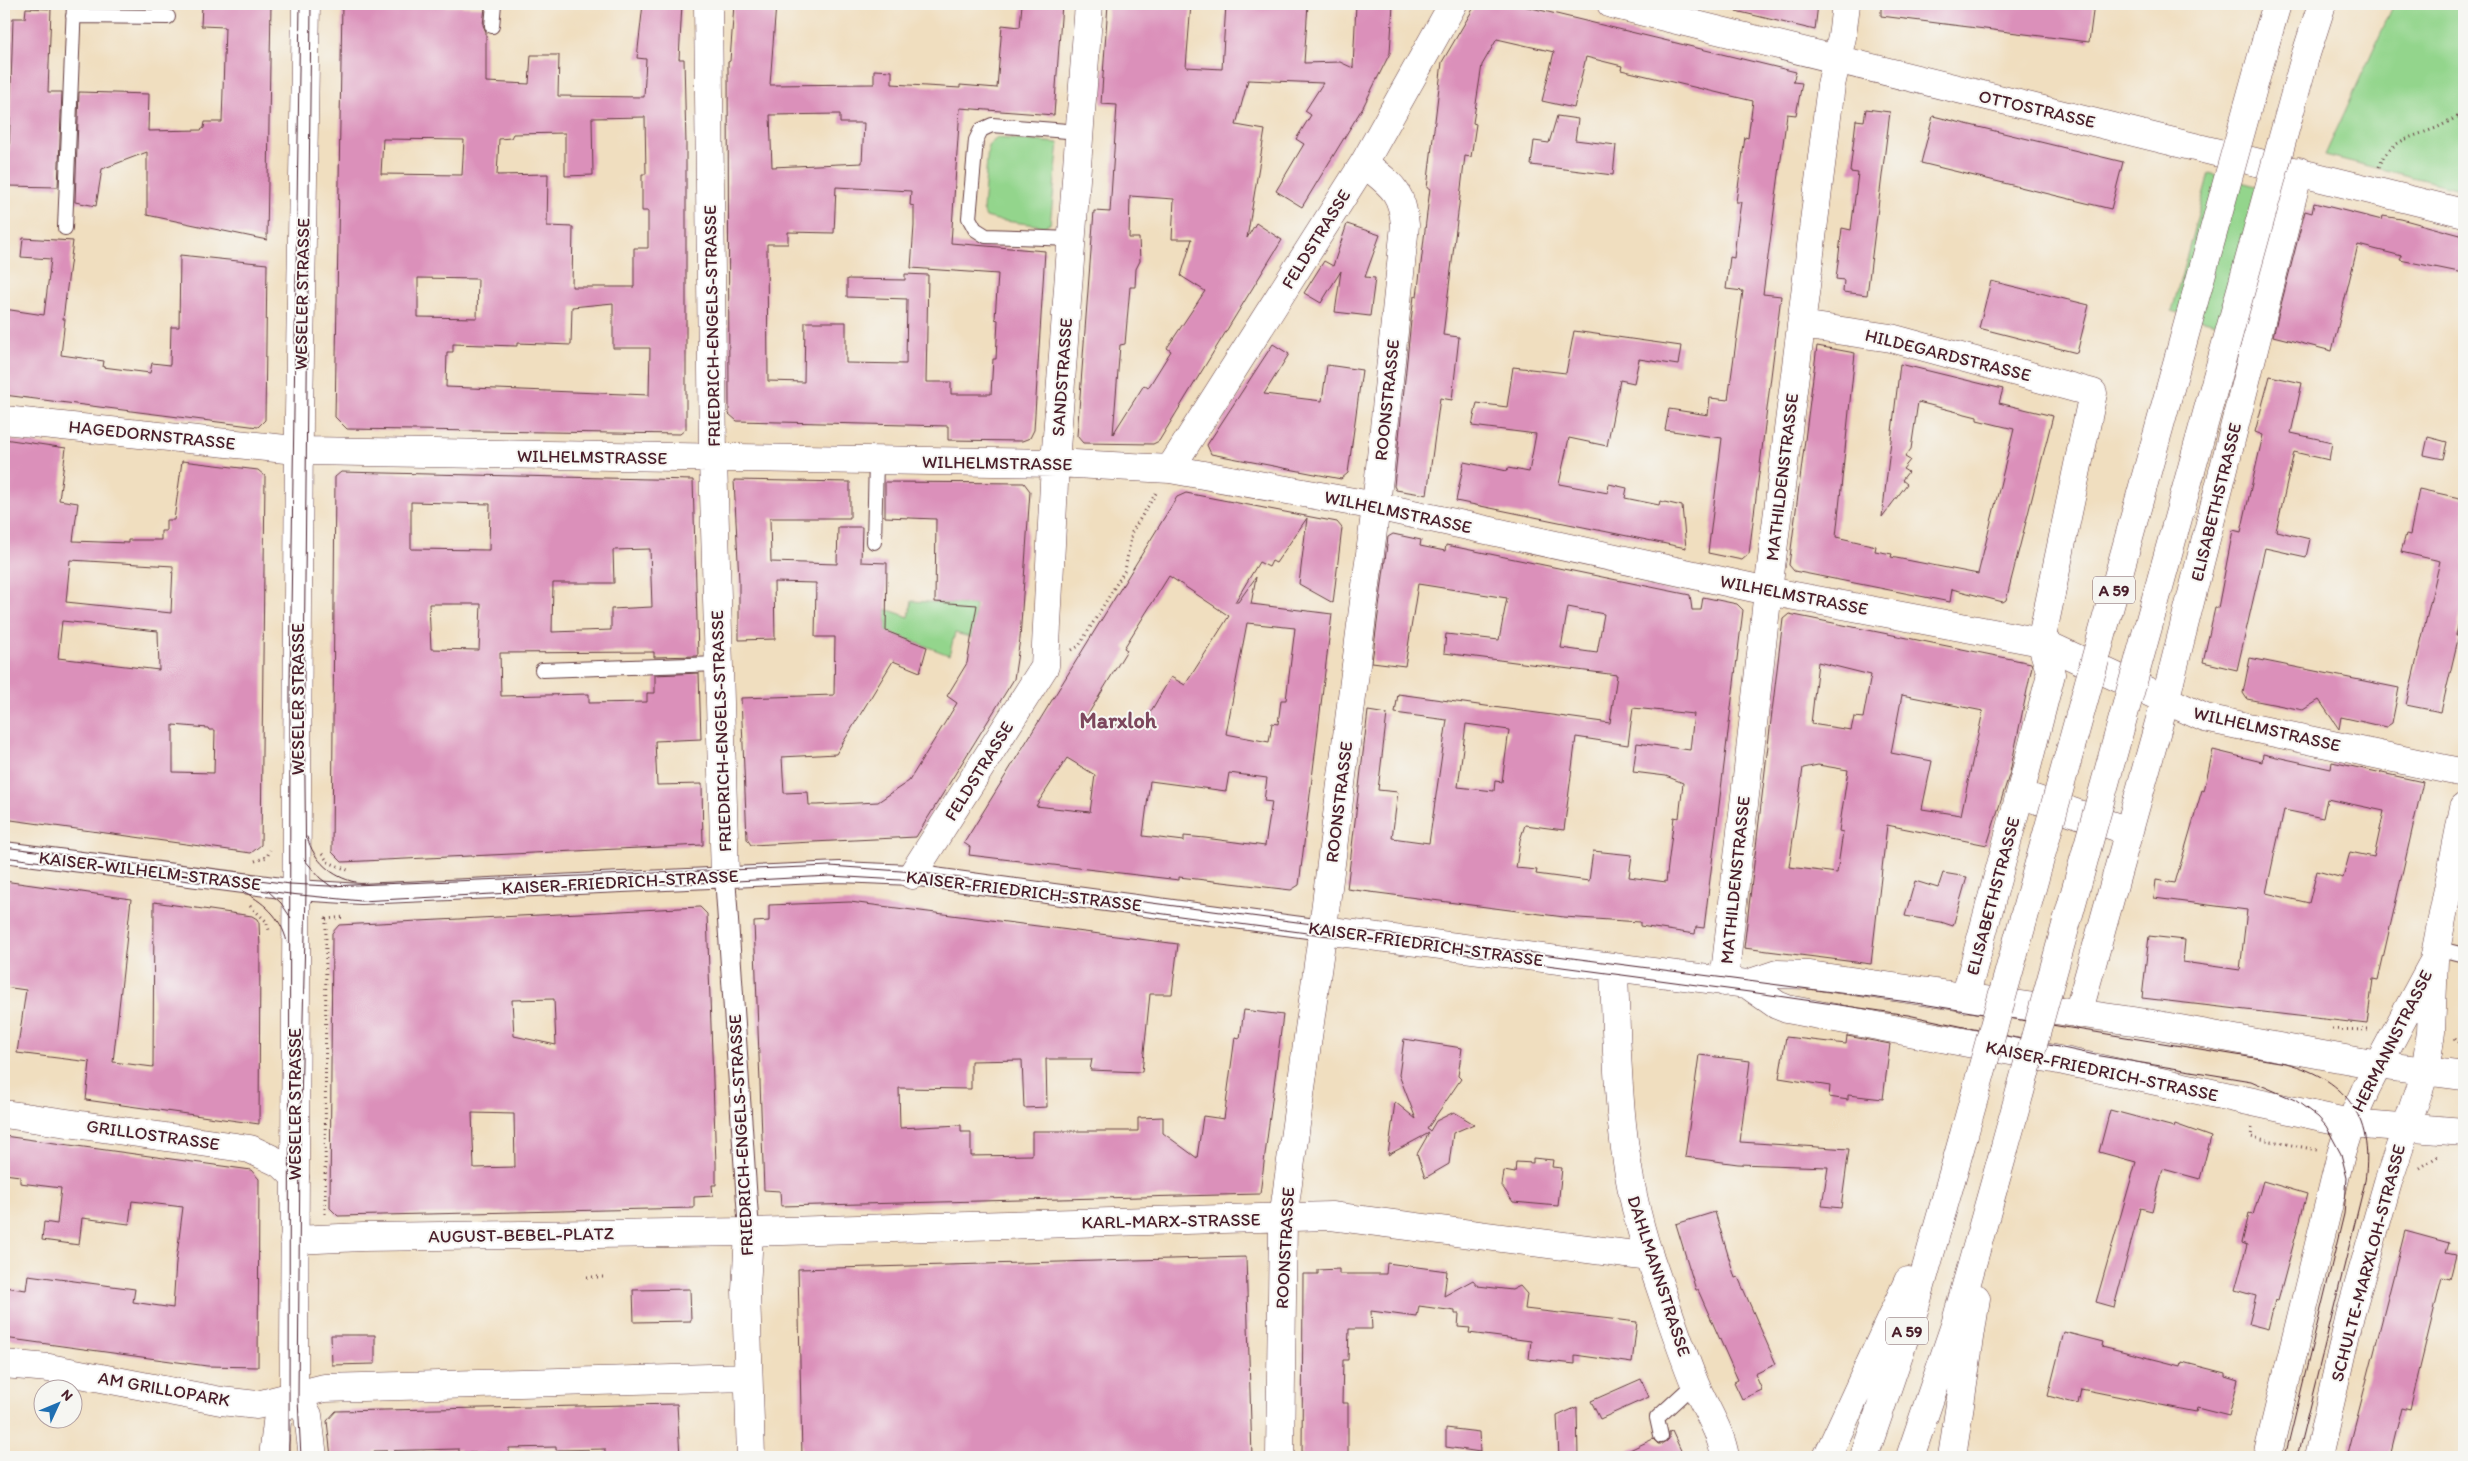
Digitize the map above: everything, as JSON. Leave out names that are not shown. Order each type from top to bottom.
[{"type":"main road","name":"WESELER STRASSE","points":[[294,1395],[300,450],[306,4]]},
{"type":"main road","name":"FRIEDRICH-ENGELS-STRASSE","points":[[708,4],[713,459],[726,876]]},
{"type":"main road","name":"SANDSTRASSE","points":[[1045,666],[1056,463],[1089,4]]},
{"type":"main road","name":"FELDSTRASSE","points":[[1170,469],[1364,163],[1453,4]]},
{"type":"main road","name":"OTTOSTRASSE","points":[[1611,4],[1836,61],[2299,171],[2464,213]]},
{"type":"main road","name":"MATHILDENSTRASSE","points":[[1736,983],[1768,591],[1831,85],[1842,37],[1846,4]]},
{"type":"main road","name":"A 59","points":[[1864,1457],[1915,1308],[2266,41],[2278,4]]},
{"type":"main road","name":"A 59","points":[[1910,1457],[1955,1325],[1986,1216],[2304,57],[2322,4]]},
{"type":"main road","name":"ROONSTRASSE","points":[[1280,1457],[1282,1219],[1322,930],[1376,506],[1405,225],[1403,204],[1394,188],[1364,163]]},
{"type":"main road","name":"ELISABETHSTRASSE","points":[[2078,1014],[2165,701],[2299,171]]},
{"type":"main road","name":"HILDEGARDSTRASSE","points":[[1801,325],[1891,338],[2093,393]]},
{"type":"main road","name":"ELISABETHSTRASSE","points":[[1965,998],[2051,674],[2041,642],[2093,393]]},
{"type":"main road","name":"HAGEDORNSTRASSE","points":[[4,420],[300,450]]},
{"type":"main road","name":"WILHELMSTRASSE","points":[[300,450],[713,459],[1056,463],[1170,469],[1376,506],[1768,591],[2041,642],[2205,718],[2464,773]]},
{"type":"main road","name":"FELDSTRASSE","points":[[912,875],[1045,666]]},
{"type":"main road","name":"ELISABETHSTRASSE","points":[[2020,794],[2128,831]]},
{"type":"main road","name":"HERMANNSTRASSE","points":[[2425,1072],[2431,1028],[2435,954],[2464,807]]},
{"type":"main road","name":"KAISER-FRIEDRICH-STRASSE","points":[[1322,930],[1614,969],[1736,983],[1791,973],[2248,1040],[2378,1065],[2464,1076]]},
{"type":"main road","name":"HERMANNSTRASSE","points":[[2350,1123],[2435,954]]},
{"type":"main road","name":"DAHLMANNSTRASSE","points":[[1614,969],[1615,1054],[1629,1187],[1650,1257],[1695,1383],[1723,1442],[1725,1457]]},
{"type":"main road","name":"KAISER-FRIEDRICH-STRASSE","points":[[1736,983],[1787,1009],[2064,1061],[2350,1123],[2464,1132]]},
{"type":"main road","name":"SCHULTE-MARXLOH-STRASSE","points":[[2318,1457],[2350,1315],[2406,1128],[2425,1072]]},
{"type":"main road","name":"GRILLOSTRASSE","points":[[4,1114],[250,1149],[282,1164],[295,1177]]},
{"type":"main road","points":[[2267,1457],[2350,1123]]},
{"type":"main road","points":[[1827,1457],[1944,1203]]},
{"type":"main road","name":"KARL-MARX-STRASSE","points":[[749,1232],[1282,1219],[1331,1216],[1650,1257]]},
{"type":"main road","points":[[1952,1457],[1971,1340],[1986,1216]]},
{"type":"main road","name":"FRIEDRICH-ENGELS-STRASSE","points":[[749,1232],[746,1290],[751,1457]]},
{"type":"main road","name":"AUGUST-BEBEL-PLATZ","points":[[294,1240],[749,1232]]},
{"type":"main road","name":"AM GRILLOPARK","points":[[4,1364],[49,1368],[230,1402],[257,1405],[294,1395]]},
{"type":"main road","points":[[273,1457],[278,1414],[294,1395],[324,1388],[748,1377]]},
{"type":"main road","points":[[294,1395],[308,1415],[313,1457]]},
{"type":"street","name":"KAISER-WILHELM-STRASSE","points":[[4,852],[297,890]]},
{"type":"street","name":"KAISER-FRIEDRICH-STRASSE","points":[[297,890],[361,894],[814,872],[912,875],[1322,930]]},
{"type":"street","name":"FRIEDRICH-ENGELS-STRASSE","points":[[726,876],[749,1232]]},
{"type":"lane","points":[[492,26],[494,4]]},
{"type":"lane","points":[[65,228],[74,10],[168,17]]},
{"type":"lane","points":[[1072,239],[986,236],[975,229],[970,218],[976,140],[981,130],[992,125],[1080,132]]},
{"type":"lane","points":[[874,542],[876,461]]},
{"type":"lane","points":[[542,670],[719,664]]},
{"type":"lane","points":[[2435,954],[2464,955]]},
{"type":"lane","points":[[1661,1436],[1657,1418],[1695,1383]]},
{"type":"path","points":[[2373,190],[2384,155],[2405,138],[2436,128],[2464,113]]},
{"type":"path","points":[[1045,666],[1079,646],[1125,570],[1132,532],[1170,469]]},
{"type":"path","points":[[252,862],[267,858],[273,841]]},
{"type":"path","points":[[319,849],[328,862],[352,871]]},
{"type":"path","points":[[246,905],[252,907],[266,921],[271,938]]},
{"type":"path","points":[[339,1238],[325,1217],[326,919],[352,915]]},
{"type":"path","points":[[587,1277],[607,1277]]},
{"type":"green space","points":[[2394,4],[2464,4],[2464,190],[2325,155]]},
{"type":"green space","points":[[997,138],[1059,143],[1050,224],[1044,226],[986,217],[983,210],[988,146]]},
{"type":"green space","points":[[2209,173],[2277,192],[2240,330],[2172,311]]},
{"type":"green space","points":[[912,601],[975,605],[974,638],[955,633],[949,655],[886,631],[886,609],[909,617]]},
{"type":"building","points":[[202,4],[271,4],[267,240],[147,215],[147,152],[102,169],[96,206],[75,202],[79,92],[149,94],[148,131],[201,130],[204,128],[205,122],[222,122],[225,27],[201,26]]},
{"type":"building","points":[[342,4],[430,4],[430,6],[485,7],[483,25],[486,32],[486,82],[529,84],[531,55],[559,55],[558,96],[644,97],[646,59],[637,58],[643,4],[682,4],[679,59],[684,59],[686,145],[686,429],[680,434],[347,429],[335,417]],"holes":[[[645,117],[646,174],[642,174],[642,211],[648,211],[648,248],[634,248],[634,287],[572,287],[573,227],[547,226],[548,174],[497,175],[499,139],[511,138],[513,134],[565,133],[565,176],[593,175],[592,118]],[[383,139],[464,140],[462,175],[381,174]],[[418,278],[478,279],[477,318],[418,317]],[[613,303],[613,348],[650,348],[649,395],[446,387],[447,352],[453,352],[453,344],[517,346],[517,343],[571,345],[572,307]]]},
{"type":"building","points":[[734,4],[776,4],[770,85],[874,84],[874,70],[892,71],[892,84],[960,88],[960,85],[997,88],[1002,25],[1020,27],[1022,4],[1062,4],[1054,115],[960,108],[951,243],[1045,251],[1034,430],[1030,438],[1022,441],[948,440],[948,426],[737,421],[729,414],[728,62],[730,61]],"holes":[[[840,114],[840,123],[864,123],[862,163],[772,167],[770,115]],[[836,187],[911,191],[910,205],[914,206],[911,268],[998,274],[995,319],[998,320],[996,359],[993,359],[991,394],[951,394],[951,382],[926,382],[928,275],[905,274],[905,280],[847,279],[847,297],[907,299],[906,364],[846,363],[846,322],[805,322],[804,382],[768,381],[767,244],[788,244],[788,232],[834,233]]]},
{"type":"building","points":[[1108,4],[1191,4],[1186,67],[1222,69],[1226,4],[1308,4],[1304,63],[1340,62],[1353,68],[1356,4],[1393,4],[1390,53],[1363,107],[1302,207],[1276,191],[1304,144],[1296,139],[1311,115],[1305,111],[1323,83],[1248,80],[1236,125],[1265,130],[1247,238],[1256,223],[1282,240],[1159,441],[1153,444],[1083,443],[1077,436],[1094,211],[1110,212],[1117,105],[1101,104]],"holes":[[[1130,196],[1174,199],[1172,239],[1192,239],[1181,276],[1205,291],[1167,348],[1171,351],[1148,388],[1144,385],[1113,434],[1120,345],[1125,344],[1130,287],[1135,287],[1136,269],[1140,261],[1139,238],[1129,238]]]},
{"type":"building","points":[[1476,4],[1515,4],[1796,72],[1793,82],[1802,83],[1796,115],[1787,114],[1763,294],[1781,296],[1749,554],[1742,560],[1708,553],[1722,438],[1665,430],[1669,409],[1708,415],[1710,398],[1728,400],[1743,291],[1726,289],[1730,257],[1734,258],[1741,202],[1736,202],[1745,137],[1748,138],[1753,101],[1621,70],[1622,66],[1586,57],[1574,108],[1542,101],[1554,52],[1497,39],[1482,65],[1473,123],[1476,124],[1471,157],[1465,156],[1443,335],[1459,337],[1452,400],[1440,398],[1427,495],[1396,490],[1394,486],[1414,296],[1417,297],[1430,188],[1427,188],[1442,62]]},
{"type":"building","points":[[1737,4],[1818,4],[1815,30],[1736,11]]},
{"type":"building","points":[[1881,4],[2094,4],[2089,42],[1881,16]]},
{"type":"building","points":[[26,8],[51,9],[48,92],[62,92],[58,187],[8,186],[13,18],[25,18]]},
{"type":"building","points":[[1866,109],[1890,112],[1867,295],[1843,292],[1844,280],[1836,279],[1842,228],[1851,230],[1858,173],[1850,172],[1856,120],[1864,121]]},
{"type":"building","points":[[1557,116],[1578,119],[1575,140],[1616,145],[1613,175],[1531,165],[1534,141],[1549,143]]},
{"type":"building","points":[[1933,116],[2123,162],[2111,209],[1921,163]]},
{"type":"building","points":[[2314,203],[2382,220],[2383,216],[2401,219],[2464,236],[2464,273],[2400,260],[2402,256],[2358,245],[2332,351],[2273,336],[2305,211],[2312,213]]},
{"type":"building","points":[[1347,224],[1380,235],[1365,277],[1375,278],[1370,316],[1335,312],[1341,271],[1321,303],[1304,293],[1324,261],[1333,266]]},
{"type":"building","points":[[23,238],[73,241],[63,319],[65,319],[61,355],[104,361],[103,367],[150,373],[152,363],[170,365],[171,327],[179,327],[180,255],[267,264],[265,420],[258,427],[4,395],[4,309],[44,315],[51,259],[21,257]]},
{"type":"building","points":[[1991,281],[2089,305],[2077,353],[1979,328]]},
{"type":"building","points":[[1574,331],[1681,346],[1678,365],[1639,359],[1634,383],[1620,380],[1607,446],[1569,438],[1559,484],[1608,493],[1609,484],[1627,488],[1625,498],[1659,505],[1660,501],[1682,506],[1686,548],[1456,501],[1464,462],[1507,471],[1508,468],[1529,472],[1536,434],[1472,426],[1477,403],[1507,407],[1513,367],[1566,373]]},
{"type":"building","points":[[1273,344],[1289,354],[1264,394],[1322,401],[1327,365],[1362,370],[1348,473],[1341,479],[1211,454],[1207,445]]},
{"type":"building","points":[[1817,346],[1855,353],[1836,537],[1876,546],[1875,551],[1892,554],[1891,557],[1978,574],[2014,429],[1977,420],[1977,417],[1918,402],[1911,449],[1905,457],[1910,460],[1903,469],[1908,472],[1902,480],[1907,484],[1882,517],[1900,364],[2003,389],[1999,403],[2053,416],[2006,600],[2003,602],[1952,589],[1950,602],[1794,571],[1789,565]]},
{"type":"building","points":[[2270,376],[2302,383],[2291,433],[2332,442],[2329,460],[2294,452],[2276,531],[2310,539],[2306,557],[2265,548],[2237,670],[2203,662],[2215,608],[2218,608],[2233,530],[2241,532],[2263,435],[2255,432]]},
{"type":"building","points":[[2428,437],[2447,442],[2443,459],[2424,455]]},
{"type":"building","points":[[4,439],[66,448],[59,500],[78,503],[73,541],[128,543],[128,540],[161,540],[161,531],[166,531],[166,520],[174,520],[182,461],[258,470],[265,476],[261,845],[251,853],[4,819]],"holes":[[[70,560],[173,566],[171,613],[66,602]],[[62,621],[158,631],[159,670],[58,658]],[[173,725],[215,730],[214,773],[173,772]]]},
{"type":"building","points":[[341,472],[693,480],[698,656],[654,657],[654,652],[500,653],[501,696],[589,694],[589,703],[647,702],[647,693],[655,693],[655,675],[699,673],[701,739],[655,741],[657,785],[702,784],[703,845],[342,862],[332,852],[335,477]],"holes":[[[411,502],[490,504],[489,550],[411,549]],[[650,549],[652,607],[611,609],[611,630],[552,632],[553,583],[614,583],[613,550]],[[429,604],[481,604],[479,650],[431,649]]]},
{"type":"building","points":[[734,480],[850,482],[850,518],[770,518],[771,562],[837,564],[838,527],[862,527],[861,562],[887,563],[886,631],[927,647],[920,672],[893,661],[836,754],[782,757],[784,793],[808,792],[809,805],[878,802],[909,781],[957,703],[947,696],[967,663],[977,605],[935,602],[936,519],[885,517],[885,482],[1024,483],[1030,491],[1020,639],[1014,679],[916,837],[751,845],[747,839],[741,698],[834,695],[835,637],[815,637],[816,583],[774,582],[775,639],[739,640],[739,581]]},
{"type":"building","points":[[2419,489],[2464,499],[2464,601],[2456,635],[2459,635],[2441,712],[2406,705],[2440,561],[2401,552],[2406,534],[2410,535]]},
{"type":"building","points":[[1186,493],[1337,522],[1342,528],[1333,603],[1299,584],[1307,518],[1276,563],[1272,561],[1269,567],[1259,562],[1235,602],[1238,602],[1256,577],[1251,604],[1332,614],[1299,885],[1291,890],[1179,877],[1179,880],[969,855],[970,847],[964,843],[1177,497]],"holes":[[[1169,576],[1229,616],[1185,685],[1171,677],[1141,728],[1084,721],[1127,650],[1124,648]],[[1247,623],[1295,628],[1286,700],[1281,700],[1278,724],[1272,723],[1269,742],[1226,734]],[[1067,758],[1095,775],[1090,812],[1036,806]],[[1229,773],[1267,778],[1264,801],[1272,802],[1265,846],[1184,836],[1184,841],[1143,836],[1150,781],[1226,791]]]},
{"type":"building","points":[[1393,534],[1421,540],[1420,546],[1445,551],[1446,545],[1690,595],[1692,610],[1701,610],[1703,597],[1737,604],[1743,610],[1704,928],[1696,927],[1695,934],[1640,926],[1640,922],[1564,917],[1347,889],[1368,711],[1387,714],[1378,790],[1398,792],[1392,838],[1429,843],[1447,720],[1395,713],[1398,694],[1610,723],[1617,675],[1444,653],[1446,634],[1499,640],[1507,598],[1418,584],[1405,666],[1372,662],[1388,537]],"holes":[[[1568,607],[1604,614],[1597,653],[1561,648]],[[1633,708],[1694,714],[1690,750],[1637,743],[1633,772],[1666,776],[1683,783],[1679,818],[1674,817],[1666,882],[1629,877],[1632,855],[1593,851],[1589,881],[1536,874],[1537,870],[1516,868],[1520,840],[1525,825],[1564,830],[1576,737],[1628,745]],[[1466,724],[1509,730],[1502,782],[1495,781],[1494,791],[1458,787]]]},
{"type":"building","points":[[1789,614],[2031,663],[2032,666],[2010,772],[1987,845],[1887,825],[1871,964],[1744,948],[1783,619]],"holes":[[[1818,662],[1871,675],[1863,718],[1854,717],[1851,730],[1811,724]],[[1902,695],[1983,711],[1961,815],[1922,809],[1932,761],[1891,753]],[[1818,765],[1848,770],[1839,831],[1843,832],[1837,873],[1789,867],[1803,768]]]},
{"type":"building","points":[[2250,658],[2399,688],[2392,723],[2386,727],[2341,717],[2339,729],[2319,700],[2303,710],[2247,699],[2243,693]]},
{"type":"building","points":[[2213,750],[2262,762],[2263,754],[2331,769],[2332,762],[2423,782],[2378,980],[2373,979],[2367,1024],[2142,998],[2149,936],[2185,940],[2183,962],[2240,970],[2247,910],[2154,898],[2156,880],[2175,883],[2202,790],[2204,791]],"holes":[[[2327,799],[2384,811],[2374,857],[2350,852],[2343,878],[2317,871],[2309,903],[2266,893],[2284,810],[2323,818]]]},
{"type":"building","points":[[1943,873],[1967,877],[1953,926],[1905,916],[1915,881],[1938,888]]},
{"type":"building","points":[[4,881],[131,899],[113,1062],[153,1067],[154,902],[252,916],[257,919],[259,923],[260,948],[259,1124],[86,1100],[90,1062],[17,1053],[26,990],[4,987]]},
{"type":"building","points":[[850,902],[1178,944],[1172,994],[1150,994],[1142,1072],[1090,1070],[1092,1059],[1046,1059],[1047,1107],[1024,1108],[1022,1060],[971,1061],[971,1089],[899,1088],[900,1128],[961,1125],[961,1132],[971,1132],[971,1156],[1032,1155],[1032,1131],[1138,1131],[1138,1118],[1163,1117],[1163,1133],[1197,1158],[1203,1116],[1224,1119],[1235,1037],[1240,1038],[1244,1010],[1283,1015],[1260,1194],[781,1206],[780,1191],[764,1190],[754,922],[769,921],[769,905]]},
{"type":"building","points":[[700,907],[707,914],[716,1164],[716,1185],[712,1185],[713,1196],[694,1197],[694,1208],[338,1216],[330,1208],[332,933],[339,925]],"holes":[[[554,999],[556,1045],[514,1036],[512,1000]],[[472,1113],[514,1114],[515,1167],[474,1168]]]},
{"type":"building","points":[[1847,1036],[1890,1044],[1883,1099],[1848,1095],[1848,1100],[1829,1097],[1830,1086],[1779,1078],[1786,1037],[1846,1044]]},
{"type":"building","points":[[1404,1039],[1462,1048],[1458,1076],[1461,1079],[1427,1129],[1430,1131],[1436,1121],[1454,1112],[1474,1124],[1453,1133],[1449,1164],[1425,1178],[1417,1154],[1429,1133],[1388,1155],[1395,1102],[1416,1119],[1399,1075]]},
{"type":"building","points":[[1699,1055],[1750,1061],[1740,1142],[1849,1149],[1841,1208],[1822,1206],[1828,1167],[1738,1164],[1685,1157]]},
{"type":"building","points":[[2110,1110],[2174,1127],[2175,1124],[2211,1137],[2200,1179],[2163,1169],[2152,1211],[2140,1208],[2114,1307],[2096,1302],[2136,1162],[2099,1152]]},
{"type":"building","points":[[4,1136],[251,1170],[259,1179],[258,1367],[207,1366],[4,1338],[4,1287],[26,1290],[28,1275],[135,1289],[133,1302],[173,1308],[176,1262],[183,1207],[132,1201],[129,1224],[82,1218],[79,1245],[42,1240],[44,1222],[57,1224],[61,1188],[20,1183],[20,1176],[4,1174]]},
{"type":"building","points":[[1533,1158],[1553,1160],[1552,1167],[1562,1168],[1558,1206],[1513,1202],[1502,1186],[1504,1171],[1515,1173],[1516,1162],[1533,1163]]},
{"type":"building","points":[[2263,1181],[2307,1194],[2278,1301],[2275,1300],[2268,1329],[2249,1324],[2256,1296],[2235,1290],[2247,1245],[2242,1243],[2249,1214],[2253,1215]]},
{"type":"building","points":[[1715,1212],[1735,1278],[1738,1277],[1776,1364],[1755,1374],[1762,1390],[1742,1399],[1734,1382],[1738,1380],[1698,1290],[1696,1290],[1676,1224]]},
{"type":"building","points":[[2405,1231],[2449,1243],[2446,1253],[2456,1255],[2450,1279],[2442,1277],[2410,1409],[2402,1407],[2390,1457],[2347,1457]]},
{"type":"building","points":[[1246,1257],[1252,1457],[802,1457],[798,1269]]},
{"type":"building","points":[[1387,1263],[1447,1271],[1444,1296],[1473,1280],[1478,1286],[1512,1290],[1520,1286],[1527,1294],[1525,1309],[1637,1322],[1632,1363],[1575,1355],[1575,1364],[1529,1359],[1531,1341],[1469,1333],[1470,1328],[1458,1327],[1459,1314],[1455,1314],[1455,1311],[1419,1306],[1417,1317],[1371,1311],[1372,1329],[1349,1329],[1348,1360],[1343,1360],[1342,1403],[1348,1403],[1348,1457],[1302,1457],[1303,1274],[1318,1274],[1318,1270],[1339,1269],[1339,1274],[1386,1274]]},
{"type":"building","points":[[690,1289],[691,1321],[634,1322],[633,1290]]},
{"type":"building","points":[[2064,1332],[2103,1342],[2102,1346],[2181,1366],[2182,1362],[2225,1373],[2225,1376],[2238,1380],[2229,1416],[2197,1408],[2196,1412],[2081,1389],[2078,1404],[2048,1396]]},
{"type":"building","points":[[331,1335],[375,1335],[375,1364],[332,1365]]},
{"type":"building","points":[[1641,1379],[1649,1397],[1600,1419],[1591,1401]]},
{"type":"building","points":[[677,1404],[680,1457],[605,1457],[605,1449],[556,1450],[556,1447],[509,1448],[509,1457],[483,1457],[483,1453],[459,1453],[459,1449],[374,1451],[374,1457],[331,1457],[327,1421],[336,1411]]},
{"type":"building","points":[[1577,1407],[1578,1457],[1559,1457],[1557,1416]]},
{"type":"building","points":[[1446,1428],[1479,1432],[1480,1452],[1446,1447]]},
{"type":"building","points":[[1672,1431],[1684,1457],[1615,1457],[1653,1439],[1658,1444],[1663,1444],[1669,1439],[1669,1432]]},
{"type":"tram line","points":[[289,1457],[290,681],[300,4]]},
{"type":"tram line","points":[[301,1457],[298,1400],[300,1147],[306,891],[304,677],[311,4]]},
{"type":"tram line","points":[[307,837],[314,853],[325,867],[339,876],[355,882]]},
{"type":"tram line","points":[[4,847],[290,884],[329,886],[830,866],[915,872],[1916,1003],[2286,1063],[2308,1070],[2342,1092],[2353,1106],[2361,1123],[2366,1142],[2367,1163],[2364,1186],[2297,1457]]},
{"type":"tram line","points":[[4,857],[290,894],[361,901],[830,876],[917,881],[1757,993],[1908,1015],[2100,1056],[2251,1081],[2295,1100],[2318,1117],[2326,1126],[2341,1154],[2347,1178],[2344,1214],[2285,1457]]},
{"type":"tram line","points":[[304,859],[320,878],[332,887]]},
{"type":"tram line","points":[[241,890],[264,905],[276,917],[287,942]]},
{"type":"tram line","points":[[267,890],[281,903],[291,918]]},
{"type":"district","name":"Marxloh","points":[[1118,720]]}]
